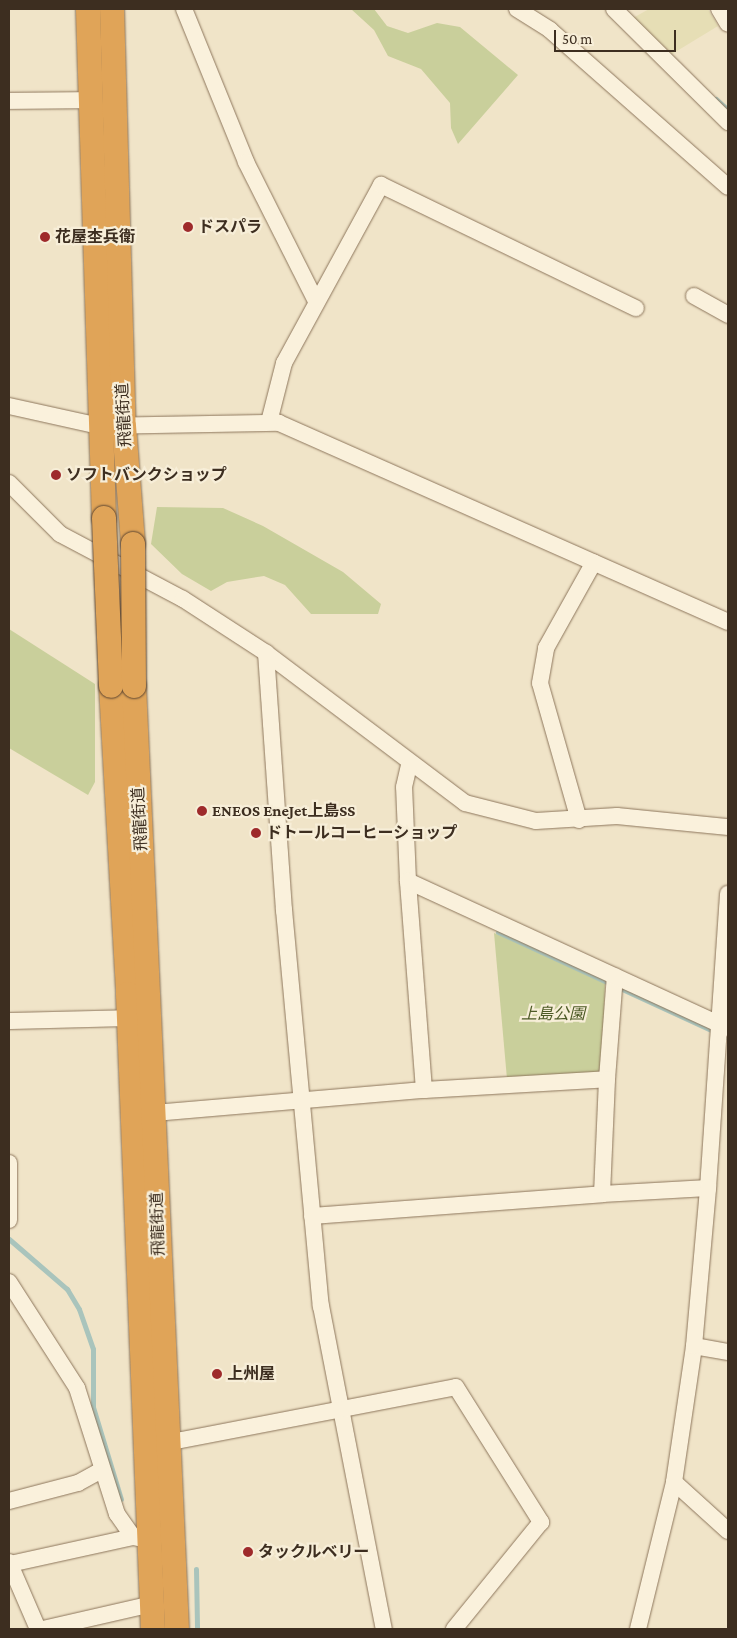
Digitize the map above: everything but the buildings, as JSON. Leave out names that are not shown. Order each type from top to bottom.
[{"type":"highway","name":"飛龍街道","points":[[88,9],[92,100],[99,426],[129,1018],[141,1539],[152,1604],[153,1629]]},
{"type":"highway","name":"飛龍街道","points":[[112,9],[124,426],[133,544],[134,686],[154,1113],[166,1443],[177,1629]]},
{"type":"street","points":[[184,9],[246,162],[316,301]]},
{"type":"street","points":[[517,9],[550,30],[728,187]]},
{"type":"street","points":[[614,9],[728,122]]},
{"type":"street","points":[[719,9],[728,24]]},
{"type":"street","points":[[9,101],[92,100]]},
{"type":"street","points":[[269,422],[284,364],[316,301],[381,185],[636,308]]},
{"type":"street","points":[[694,296],[728,315]]},
{"type":"street","points":[[9,406],[99,426],[269,422],[352,451],[728,622]]},
{"type":"street","points":[[9,483],[60,534],[183,599],[266,653],[409,764],[465,803],[536,821],[579,820],[618,816],[728,827]]},
{"type":"street","points":[[579,820],[540,684],[546,648],[594,562]]},
{"type":"street","points":[[266,653],[302,1104],[321,1306],[338,1409],[384,1629]]},
{"type":"street","points":[[409,764],[404,788],[408,881],[424,1090]]},
{"type":"street","points":[[408,881],[614,985],[723,1031]]},
{"type":"street","points":[[638,1629],[674,1482],[694,1346],[723,1031],[728,894]]},
{"type":"street","points":[[602,1194],[607,1080],[614,985]]},
{"type":"street","points":[[9,1021],[129,1018]]},
{"type":"street","points":[[154,1113],[302,1104],[424,1090],[607,1080]]},
{"type":"street","points":[[9,1164],[9,1220]]},
{"type":"street","points":[[312,1216],[708,1188]]},
{"type":"street","points":[[9,1282],[77,1388],[113,1506],[141,1539]]},
{"type":"street","points":[[694,1346],[728,1352]]},
{"type":"street","points":[[166,1443],[456,1388],[542,1522],[454,1629]]},
{"type":"street","points":[[9,1501],[78,1483],[101,1470]]},
{"type":"street","points":[[674,1482],[728,1531]]},
{"type":"street","points":[[38,1629],[15,1598],[9,1563],[141,1539]]},
{"type":"street","points":[[43,1629],[152,1604]]},
{"type":"shaded area","points":[[649,9],[708,9],[718,26],[672,54],[633,18]]},
{"type":"green space","points":[[351,9],[374,9],[387,26],[408,33],[437,23],[460,27],[518,75],[458,144],[451,128],[450,103],[421,69],[388,56],[374,30]]},
{"type":"green space","points":[[157,507],[223,508],[263,526],[343,572],[381,604],[378,614],[311,614],[285,585],[264,576],[227,582],[211,591],[182,574],[151,544]]},
{"type":"green space","points":[[9,629],[95,684],[95,782],[88,795],[9,748]]},
{"type":"green space","name":"上島公園","points":[[494,933],[605,980],[603,1068],[595,1074],[507,1079]]},
{"type":"waterway","points":[[716,99],[728,110]]},
{"type":"waterway","points":[[498,932],[728,1038]]},
{"type":"waterway","points":[[9,1239],[67,1289],[79,1309],[93,1349],[93,1407],[121,1499]]},
{"type":"waterway","points":[[196,1569],[197,1629]]},
{"type":"place","name":"ドスパラ","points":[[188,227]]},
{"type":"place","name":"花屋杢兵衛","points":[[45,237]]},
{"type":"place","name":"ソフトバンクショップ","points":[[56,475]]},
{"type":"place","name":"ENEOS EneJet上島SS","points":[[202,811]]},
{"type":"place","name":"ドトールコーヒーショップ","points":[[256,833]]},
{"type":"place","name":"上州屋","points":[[217,1374]]},
{"type":"place","name":"タックルベリー","points":[[248,1552]]}]
